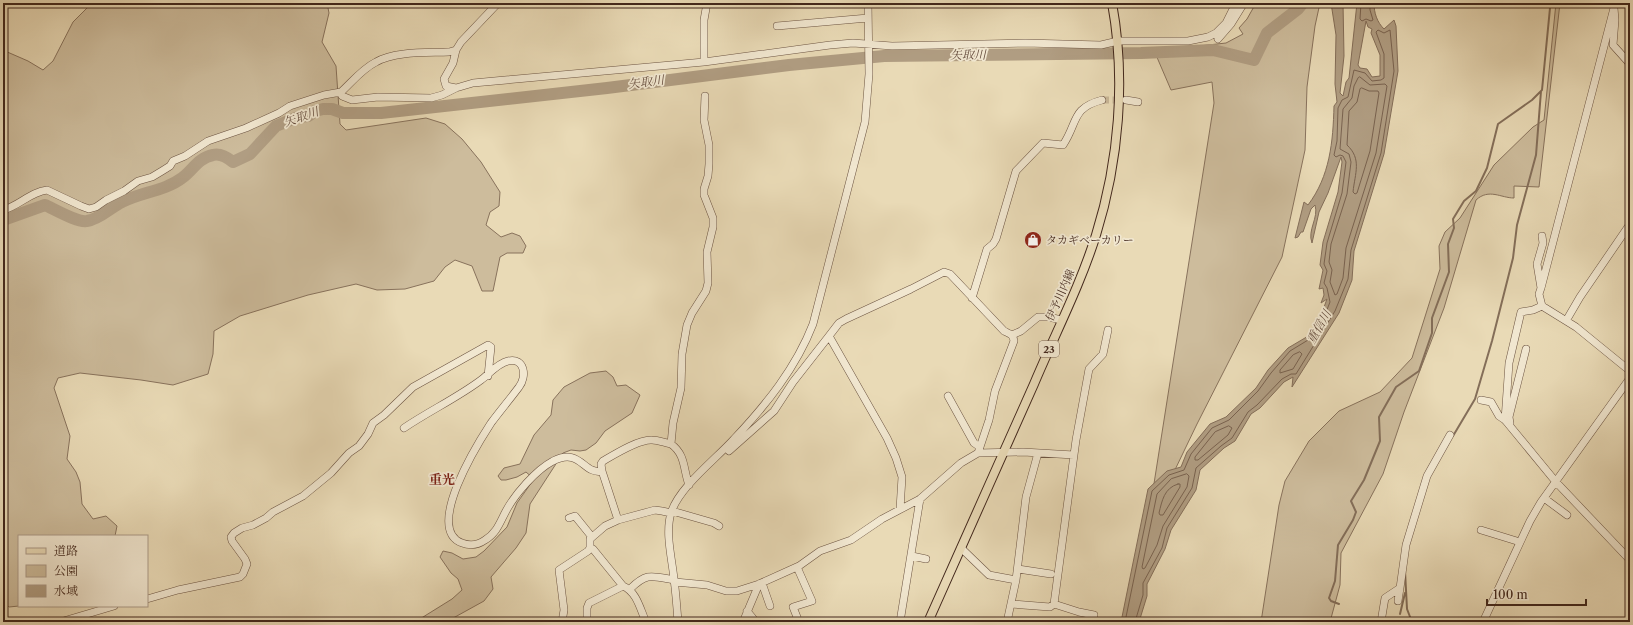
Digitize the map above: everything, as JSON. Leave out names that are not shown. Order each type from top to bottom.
[{"type":"main road","name":"伊予川内線","points":[[928,622],[1074,293],[1086,264],[1102,212],[1116,133],[1119,91],[1118,43],[1112,3]]},
{"type":"street","points":[[456,88],[446,86],[444,79],[453,63],[456,50],[461,42],[498,3]]},
{"type":"street","points":[[704,62],[704,20],[706,3]]},
{"type":"street","points":[[678,622],[670,534],[672,512],[679,497],[689,485],[735,438],[778,388],[806,343],[813,324],[866,122],[869,74],[868,3]]},
{"type":"street","points":[[340,92],[342,96],[352,100],[406,96],[427,98],[442,95],[456,88],[473,83],[704,62],[830,45],[892,46],[1024,43],[1101,45],[1118,43],[1188,41],[1208,37],[1221,29],[1226,23],[1236,3]]},
{"type":"street","points":[[1208,37],[1213,40],[1221,38],[1244,3]]},
{"type":"street","points":[[1614,6],[1615,20],[1613,45],[1630,64]]},
{"type":"street","points":[[1538,310],[1540,291],[1614,6]]},
{"type":"street","points":[[777,26],[868,18]]},
{"type":"street","points":[[3,210],[15,206],[23,199],[34,194],[47,190],[80,206],[89,208],[96,207],[138,181],[152,177],[170,166],[173,161],[185,156],[208,141],[246,128],[279,113],[290,106],[340,92],[369,66],[384,58],[398,55],[449,52],[456,50]]},
{"type":"street","points":[[671,444],[673,423],[681,388],[682,354],[687,325],[692,313],[706,291],[708,283],[707,252],[713,227],[713,218],[704,195],[709,164],[704,120],[705,96]]},
{"type":"street","points":[[972,298],[987,249],[996,239],[1016,171],[1043,143],[1063,145],[1080,110],[1090,103],[1102,100]]},
{"type":"street","points":[[1126,100],[1138,102]]},
{"type":"street","points":[[1566,321],[1580,297],[1630,224]]},
{"type":"street","points":[[1540,291],[1537,264],[1542,243],[1542,236]]},
{"type":"street","points":[[585,622],[587,619],[587,608],[589,603],[627,588],[648,576],[707,585],[726,591],[737,591],[760,584],[797,567],[820,551],[851,540],[882,519],[920,499],[961,463],[979,450],[989,420],[995,392],[1014,341],[1012,335],[1004,330],[950,274],[944,272],[839,323],[793,382],[774,411],[721,457],[714,460]]},
{"type":"street","points":[[1505,420],[1508,363],[1521,312],[1538,310],[1566,321],[1576,327],[1630,370]]},
{"type":"street","points":[[1012,335],[1021,331],[1038,317],[1048,317],[1061,320]]},
{"type":"street","points":[[1054,604],[1074,454],[1089,369],[1103,354],[1108,330]]},
{"type":"street","points":[[829,336],[887,438],[896,458],[902,476],[900,509]]},
{"type":"street","points":[[148,599],[178,590],[240,577],[243,574],[247,564],[246,559],[232,541],[231,537],[234,533],[266,518],[273,512],[303,496],[322,482],[349,453],[364,441],[373,423],[384,415],[413,387],[488,345],[491,347],[488,376]]},
{"type":"street","points":[[1510,427],[1509,417],[1526,349]]},
{"type":"street","points":[[404,428],[488,376],[502,363],[509,360],[517,362],[523,366],[525,372],[522,383],[492,423],[464,469],[449,511],[448,521],[453,537],[460,542],[469,545],[485,540],[494,533],[501,524],[506,511],[527,482],[554,460],[566,456],[574,457],[595,472],[602,470]]},
{"type":"street","points":[[1483,622],[1530,521],[1544,498],[1630,378]]},
{"type":"street","points":[[948,396],[979,450],[1074,454]]},
{"type":"street","points":[[1481,400],[1491,402],[1499,416],[1505,420],[1556,482],[1630,560]]},
{"type":"street","points":[[1398,601],[1406,545],[1427,476],[1450,435]]},
{"type":"street","points":[[618,520],[602,470],[602,464],[604,461],[638,443],[646,440],[653,440],[671,444],[682,456],[689,485]]},
{"type":"street","points":[[1007,622],[1018,569],[1026,497],[1038,453]]},
{"type":"street","points":[[1544,498],[1566,515]]},
{"type":"street","points":[[900,622],[912,556],[920,499]]},
{"type":"street","points":[[562,622],[564,610],[559,570],[588,551],[590,548],[590,539],[605,526],[618,520],[655,510],[672,512],[714,523],[719,526]]},
{"type":"street","points":[[569,518],[575,516],[592,537]]},
{"type":"street","points":[[1481,530],[1520,542]]},
{"type":"street","points":[[590,548],[593,549],[637,599],[646,622]]},
{"type":"street","points":[[961,548],[989,575],[1016,580]]},
{"type":"street","points":[[912,556],[926,559]]},
{"type":"street","points":[[797,567],[812,601],[794,607],[799,622]]},
{"type":"street","points":[[1018,569],[1051,574]]},
{"type":"street","points":[[760,584],[770,606]]},
{"type":"street","points":[[743,622],[760,584]]},
{"type":"street","points":[[1381,622],[1385,598],[1400,588]]},
{"type":"street","points":[[1011,604],[1050,607],[1054,604],[1079,612],[1094,614]]},
{"type":"street","points":[[60,622],[111,607]]},
{"type":"street","points":[[747,611],[756,622]]},
{"type":"green space","points":[[92,3],[327,3],[329,13],[322,42],[336,66],[340,124],[346,130],[426,118],[445,124],[462,139],[481,162],[500,192],[499,206],[490,212],[486,225],[501,237],[512,233],[520,236],[526,246],[523,253],[507,253],[500,257],[493,291],[482,291],[472,266],[455,260],[445,267],[434,281],[405,289],[377,290],[356,284],[308,295],[240,316],[214,331],[213,354],[208,374],[173,385],[80,373],[58,378],[54,388],[70,436],[67,459],[76,472],[80,482],[82,504],[93,519],[106,516],[117,526],[115,535],[18,535],[18,606],[9,607],[3,602],[3,48],[5,51],[28,61],[43,70],[53,61],[73,22]]},
{"type":"green space","points":[[1256,3],[1320,3],[1315,26],[1307,87],[1305,150],[1282,257],[1197,424],[1147,528],[1214,103],[1212,82],[1171,90],[1153,48],[1190,47],[1226,43],[1243,34],[1239,28],[1247,19]]},
{"type":"green space","points":[[1556,3],[1560,3],[1539,187],[1514,186],[1514,198],[1490,194],[1481,196],[1476,200],[1444,308],[1404,412],[1383,474],[1341,553],[1340,585],[1330,622],[1261,622],[1279,505],[1285,481],[1309,441],[1339,411],[1380,392],[1412,358],[1440,269],[1439,246],[1445,232],[1460,218],[1494,165],[1533,127],[1544,120]]},
{"type":"green space","points":[[606,371],[613,377],[617,386],[626,385],[640,395],[632,413],[605,431],[596,443],[586,450],[571,450],[563,453],[530,504],[526,533],[516,548],[491,577],[493,589],[484,601],[446,622],[415,622],[452,599],[462,590],[458,579],[451,573],[440,557],[443,551],[452,553],[463,559],[476,557],[484,551],[507,527],[517,503],[534,479],[526,472],[517,477],[506,480],[501,480],[498,476],[504,468],[520,464],[534,435],[551,415],[553,400],[564,387],[590,373]]},
{"type":"water","name":"重信川","points":[[1331,3],[1343,3],[1344,56],[1340,93],[1343,96],[1346,82],[1349,78],[1357,3],[1374,3],[1376,17],[1384,29],[1394,20],[1396,26],[1398,71],[1384,154],[1354,251],[1352,280],[1339,313],[1292,387],[1293,377],[1284,382],[1260,408],[1251,414],[1235,441],[1224,448],[1200,470],[1196,490],[1171,530],[1165,549],[1147,584],[1147,596],[1139,622],[1121,622],[1148,489],[1167,471],[1181,467],[1187,452],[1210,424],[1226,417],[1256,388],[1268,370],[1288,348],[1310,335],[1320,318],[1327,299],[1321,303],[1324,295],[1323,288],[1319,289],[1323,270],[1320,265],[1323,242],[1338,192],[1342,162],[1341,157],[1328,193],[1319,212],[1312,243],[1311,233],[1316,215],[1315,205],[1311,209],[1303,232],[1295,238],[1304,202],[1308,205],[1315,194],[1326,170],[1329,158],[1333,133],[1334,106],[1337,102],[1335,84],[1336,35]],"holes":[[[1366,21],[1368,27],[1372,29],[1371,33],[1380,55],[1380,76],[1372,77],[1367,69],[1360,68],[1358,65]]]},
{"type":"waterway","name":"矢取川","points":[[3,220],[45,205],[78,220],[92,220],[129,199],[168,186],[186,175],[203,159],[213,155],[221,155],[233,162],[250,154],[276,126],[298,117],[308,116],[315,111],[323,109],[332,109],[343,113],[381,113],[607,88],[789,65],[884,56],[1141,53],[1213,50],[1254,60],[1267,33],[1298,9],[1303,3]]},
{"type":"waterway","points":[[1339,604],[1331,601],[1329,598],[1335,581],[1338,545],[1353,520],[1356,512],[1351,501],[1364,480],[1380,441],[1379,417],[1396,387],[1419,371],[1432,333],[1432,318],[1449,272],[1448,244],[1454,228],[1453,219],[1464,201],[1476,191],[1487,168],[1498,124],[1532,100],[1542,90],[1550,8],[1549,3]]},
{"type":"waterway","points":[[1453,436],[1475,399],[1492,341],[1513,258],[1517,225],[1536,155],[1541,91]]},
{"type":"waterway","points":[[1405,571],[1407,609],[1412,622]]},
{"type":"waterway","points":[[1400,614],[1405,593]]},
{"type":"tunnel","points":[[1102,100],[1124,100]]},
{"type":"place","name":"タカギベーカリー","points":[[1033,240]]},
{"type":"district","name":"重光","points":[[442,479]]}]
